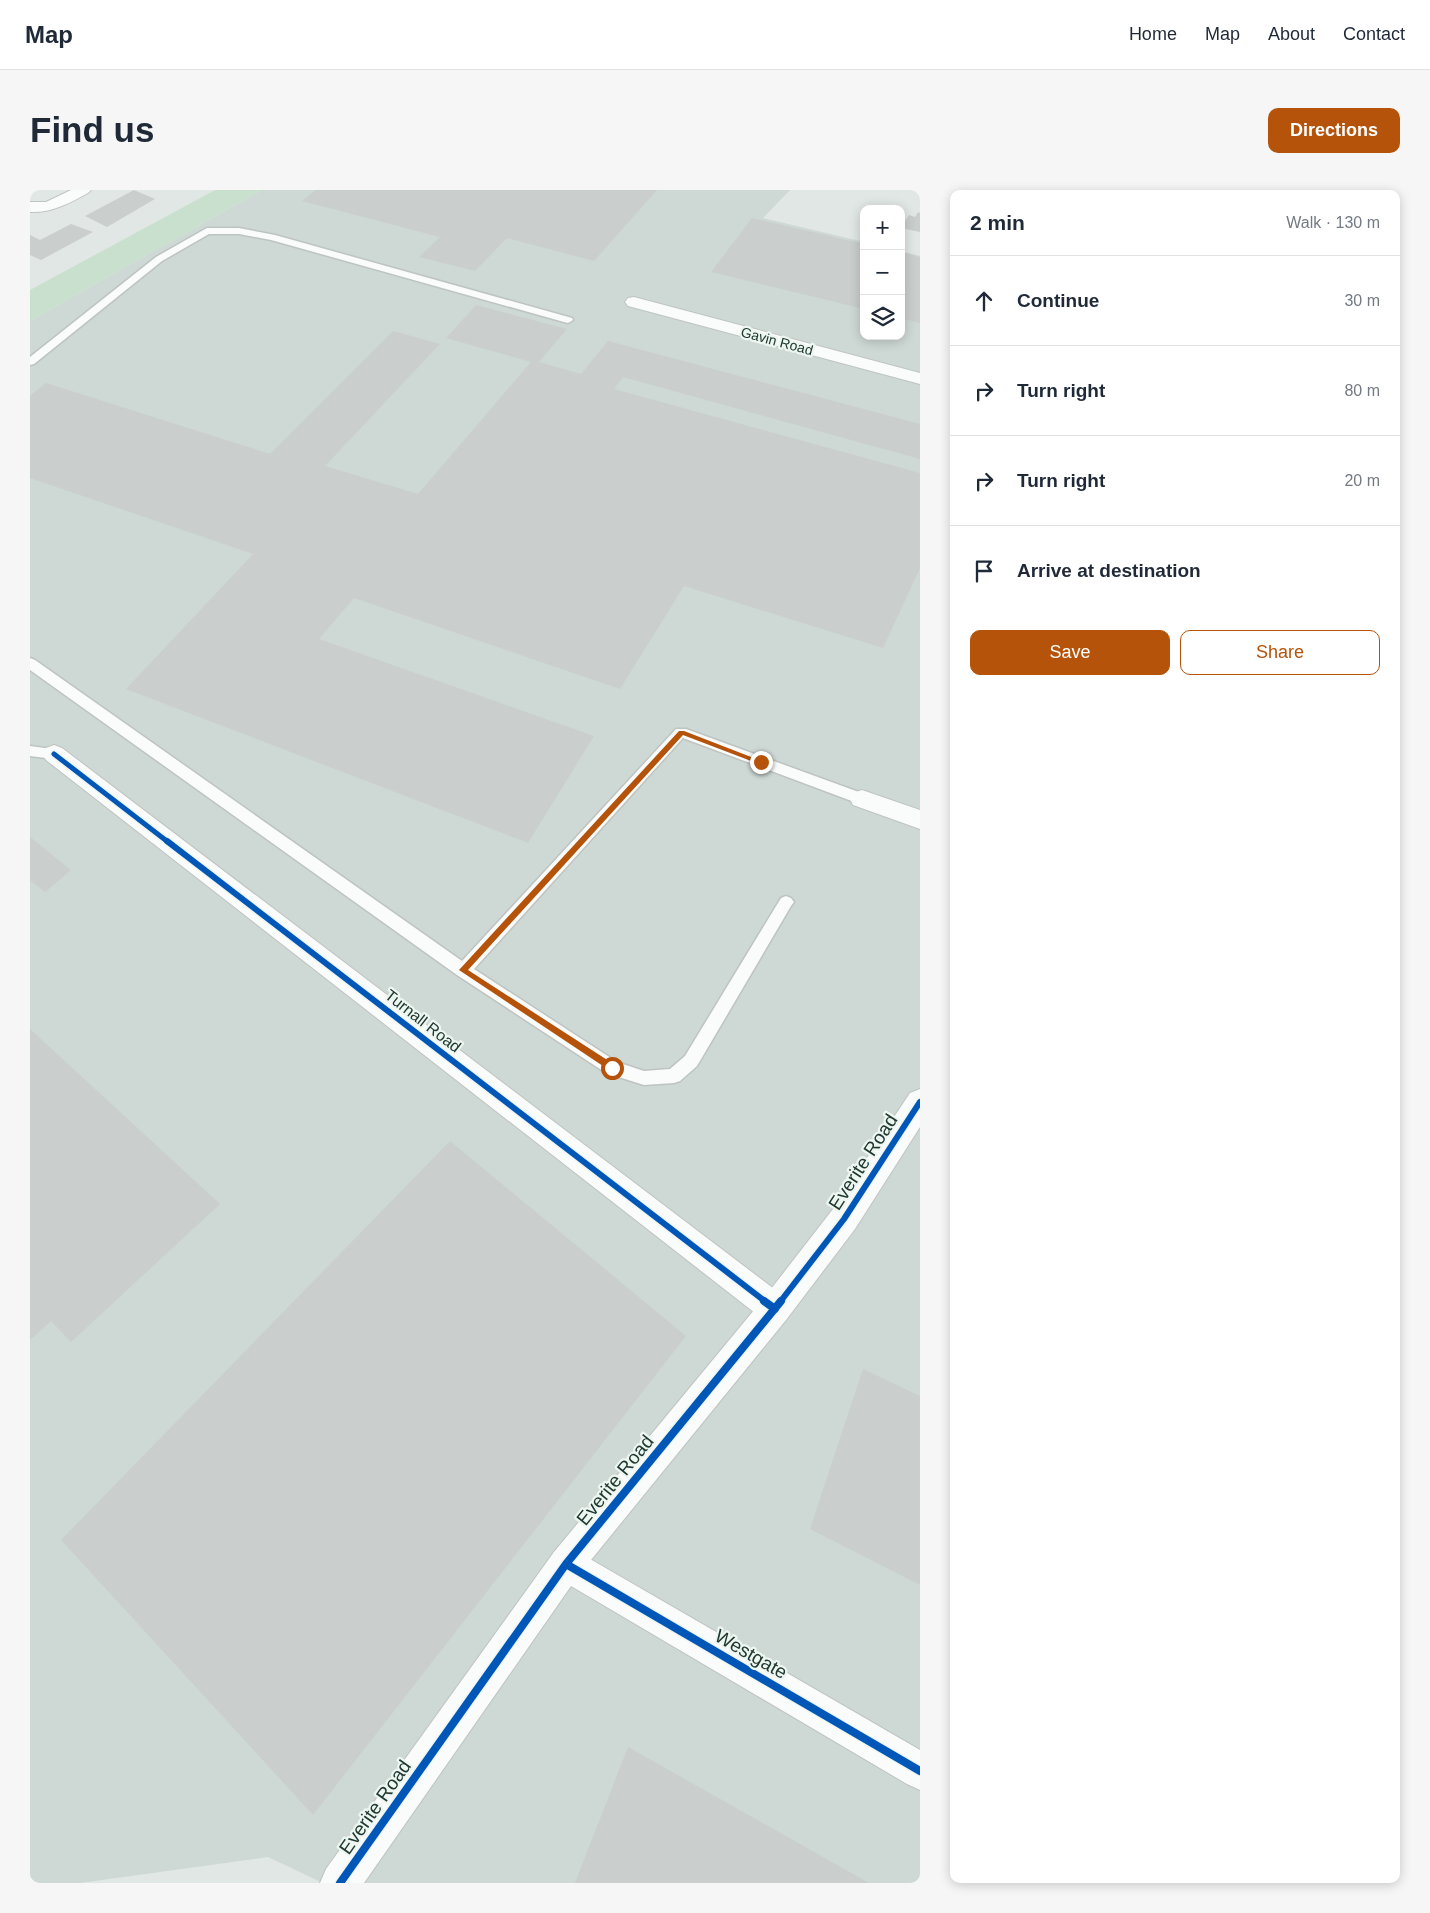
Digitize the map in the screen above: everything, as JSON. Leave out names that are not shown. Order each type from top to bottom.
[{"type":"street","points":[[30,207],[40,208],[49,206],[82,190]]},
{"type":"street","name":"Gavin Road","points":[[634,302],[920,379]]},
{"type":"street","name":"Turnall Road","points":[[42,753],[774,1309]]},
{"type":"street","points":[[862,799],[920,820]]},
{"type":"street","name":"Everite Road","points":[[340,1883],[566,1564],[774,1309],[844,1219],[920,1102]]},
{"type":"street","name":"Westgate","points":[[566,1564],[920,1770]]},
{"type":"lane","points":[[30,362],[159,259],[207,230],[239,231],[272,237],[568,320]]},
{"type":"lane","points":[[30,663],[463,970],[612,1068],[644,1078],[674,1076],[691,1061],[786,902]]},
{"type":"lane","points":[[463,970],[681,732],[862,799]]},
{"type":"shaded area","points":[[262,190],[790,190],[763,218],[860,241],[860,340],[905,340],[905,252],[920,256],[920,1883],[323,1883],[268,1857],[80,1883],[30,1883],[30,321]]},
{"type":"green space","points":[[215,190],[262,190],[30,321],[30,290]]},
{"type":"building","points":[[134,190],[155,199],[107,227],[85,216]]},
{"type":"building","points":[[316,190],[657,190],[594,261],[507,238],[475,271],[419,257],[440,237],[302,201]]},
{"type":"building","points":[[918,212],[920,213],[920,232],[905,229],[905,222],[909,215],[915,217]]},
{"type":"building","points":[[752,218],[860,243],[860,308],[711,272]]},
{"type":"building","points":[[71,224],[93,232],[41,260],[30,255],[30,235],[40,240]]},
{"type":"building","points":[[905,253],[920,257],[920,323],[905,319]]},
{"type":"building","points":[[476,305],[567,329],[539,362],[581,374],[608,341],[920,424],[920,459],[623,377],[614,389],[920,473],[920,568],[883,648],[684,586],[620,689],[354,598],[319,639],[594,736],[528,843],[126,689],[253,554],[30,478],[30,396],[46,383],[270,454],[393,331],[440,344],[325,466],[418,494],[531,362],[446,338]]},
{"type":"building","points":[[30,837],[71,870],[45,892],[30,880]]},
{"type":"building","points":[[30,1029],[220,1204],[71,1342],[51,1321],[30,1340]]},
{"type":"building","points":[[450,1141],[686,1336],[313,1815],[61,1540]]},
{"type":"building","points":[[863,1369],[920,1396],[920,1585],[810,1529]]},
{"type":"building","points":[[628,1747],[869,1883],[575,1883]]},
{"type":"cycle path","points":[[54,754],[775,1309]]},
{"type":"cycle path","points":[[340,1883],[566,1564],[775,1309],[844,1219],[920,1102]]},
{"type":"cycle path","points":[[566,1564],[920,1771]]},
{"type":"route","points":[[612,1068],[463,970],[681,732],[761,762]]}]
